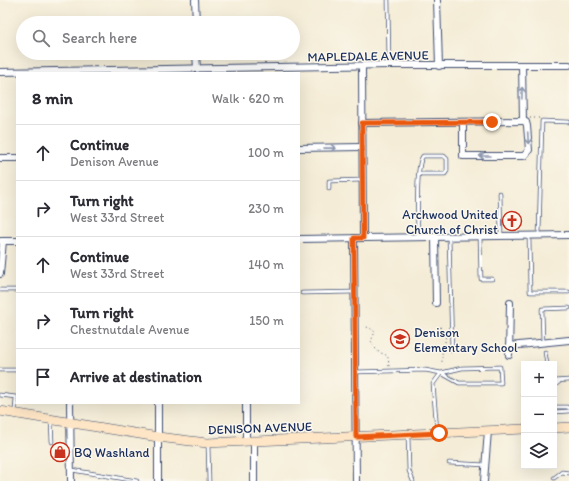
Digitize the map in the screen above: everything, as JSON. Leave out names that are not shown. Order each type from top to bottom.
[{"type":"main road","name":"DENISON AVENUE","points":[[0,412],[158,437],[208,443],[521,429]]},
{"type":"main road","points":[[557,428],[569,427]]},
{"type":"street","points":[[195,0],[196,16]]},
{"type":"street","points":[[438,0],[439,66]]},
{"type":"street","points":[[196,60],[197,70]]},
{"type":"street","name":"MAPLEDALE AVENUE","points":[[0,72],[153,72],[389,65],[439,66],[569,64]]},
{"type":"street","points":[[463,122],[463,156],[524,156],[529,150],[527,126],[526,122],[523,121],[522,65]]},
{"type":"street","points":[[362,67],[361,147],[363,238]]},
{"type":"street","points":[[362,123],[523,121]]},
{"type":"street","points":[[300,148],[361,147]]},
{"type":"street","points":[[0,158],[16,158]]},
{"type":"street","points":[[300,239],[569,235]]},
{"type":"street","points":[[435,237],[436,303]]},
{"type":"street","points":[[354,238],[356,481]]},
{"type":"street","points":[[0,274],[2,241],[16,241]]},
{"type":"street","points":[[509,355],[510,303]]},
{"type":"street","points":[[509,346],[569,340]]},
{"type":"street","points":[[70,404],[71,481]]},
{"type":"street","points":[[158,404],[158,481]]},
{"type":"street","points":[[246,404],[254,481]]},
{"type":"street","points":[[484,481],[488,431]]},
{"type":"lane","points":[[388,0],[389,65]]},
{"type":"lane","points":[[539,235],[542,121],[569,122]]},
{"type":"lane","points":[[418,237],[419,174],[420,160],[423,156],[444,156],[448,159],[447,171],[445,174],[419,174]]},
{"type":"lane","points":[[329,188],[329,181],[362,180]]},
{"type":"lane","points":[[500,193],[501,236]]},
{"type":"lane","points":[[480,236],[481,279],[492,279]]},
{"type":"lane","points":[[529,236],[530,292],[569,292]]},
{"type":"lane","points":[[449,237],[452,350]]},
{"type":"lane","points":[[0,290],[16,290]]},
{"type":"lane","points":[[302,293],[355,292]]},
{"type":"lane","points":[[543,343],[542,309],[569,308]]},
{"type":"lane","points":[[545,352],[546,361]]},
{"type":"lane","points":[[355,372],[424,370],[441,373],[459,383],[501,382],[500,367],[462,368],[441,373],[433,384],[437,433]]},
{"type":"lane","points":[[0,370],[16,370]]},
{"type":"lane","points":[[557,382],[569,380]]},
{"type":"lane","points":[[0,395],[16,397],[14,414]]},
{"type":"lane","points":[[557,407],[569,408]]},
{"type":"lane","points":[[557,412],[569,412]]},
{"type":"lane","points":[[51,419],[52,442]]},
{"type":"lane","points":[[408,435],[409,471],[413,481]]},
{"type":"lane","points":[[208,443],[209,481]]},
{"type":"lane","points":[[448,463],[486,465]]},
{"type":"lane","points":[[71,470],[115,479],[137,481]]},
{"type":"lane","points":[[554,478],[562,472],[569,473]]},
{"type":"path","points":[[363,326],[370,328],[375,332],[372,342],[377,351],[386,354],[388,357],[389,368]]},
{"type":"path","points":[[440,327],[444,330],[446,336],[442,362]]},
{"type":"place","name":"Archwood United Church of Christ","points":[[512,221]]},
{"type":"place","name":"Denison Elementary School","points":[[400,339]]},
{"type":"place","name":"BQ Washland","points":[[60,452]]},
{"type":"route","points":[[439,433],[356,437],[354,238],[363,238],[361,147],[362,123],[492,122]]}]
